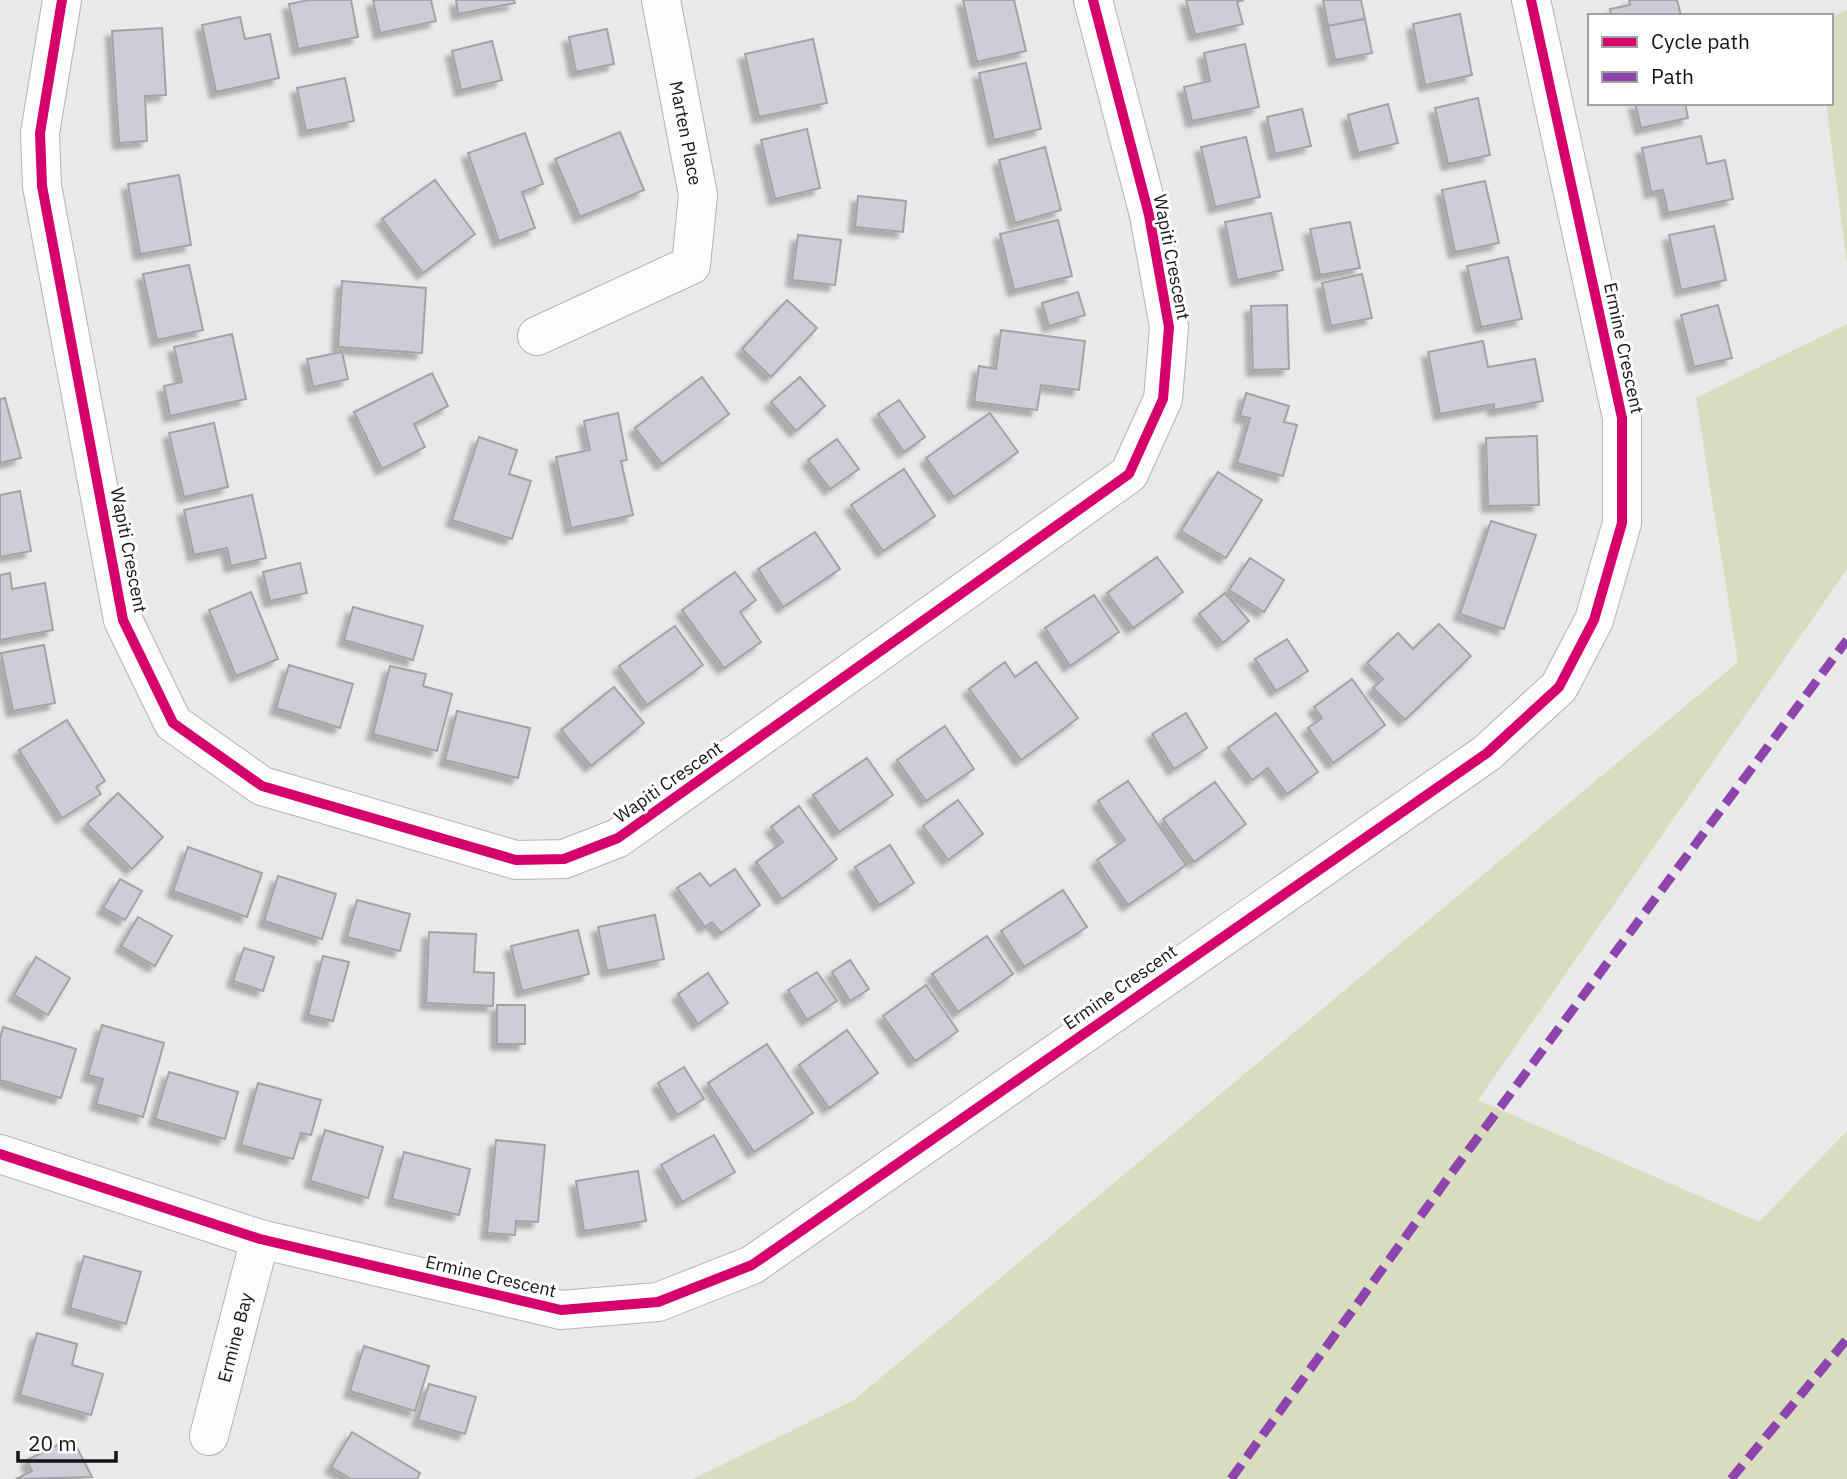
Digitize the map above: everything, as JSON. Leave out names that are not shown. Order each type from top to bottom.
[{"type":"street","name":"Wapiti Crescent","points":[[62,0],[40,133],[42,186],[123,620],[173,723],[262,786],[516,860],[564,859],[618,838],[1129,474],[1163,399],[1169,327],[1149,215],[1093,0]]},
{"type":"street","name":"Marten Place","points":[[537,336],[691,265],[698,195],[661,0]]},
{"type":"street","name":"Ermine Crescent","points":[[0,1154],[260,1239],[561,1310],[658,1302],[752,1265],[1487,753],[1559,687],[1594,620],[1622,523],[1622,418],[1531,0]]},
{"type":"street","name":"Ermine Bay","points":[[209,1436],[260,1239]]},
{"type":"green space","points":[[1847,10],[1847,264],[1826,105],[1833,105],[1833,16]]},
{"type":"green space","points":[[1847,324],[1847,569],[1478,1100],[1759,1222],[1847,1131],[1847,1479],[693,1479],[854,1400],[1738,662],[1696,398]]},
{"type":"building","points":[[309,0],[351,0],[358,37],[298,49],[289,4]]},
{"type":"building","points":[[373,0],[431,0],[436,21],[380,33]]},
{"type":"building","points":[[456,0],[514,0],[515,3],[458,14]]},
{"type":"building","points":[[963,0],[1014,0],[1026,51],[977,62]]},
{"type":"building","points":[[1186,0],[1244,0],[1237,2],[1243,24],[1195,35]]},
{"type":"building","points":[[1323,0],[1361,0],[1365,19],[1328,26]]},
{"type":"building","points":[[1629,0],[1677,0],[1680,14],[1611,14],[1610,9],[1630,5]]},
{"type":"building","points":[[1460,14],[1472,75],[1425,85],[1413,24]]},
{"type":"building","points":[[240,17],[245,39],[270,34],[279,78],[216,92],[202,25]]},
{"type":"building","points":[[1365,19],[1372,53],[1335,60],[1328,26]]},
{"type":"building","points":[[162,28],[166,95],[145,96],[147,141],[119,143],[112,31]]},
{"type":"building","points":[[607,29],[614,64],[576,72],[569,37]]},
{"type":"building","points":[[813,39],[827,103],[759,117],[745,54]]},
{"type":"building","points":[[492,41],[502,80],[461,90],[452,51]]},
{"type":"building","points":[[1245,44],[1259,107],[1192,121],[1184,87],[1210,81],[1204,53]]},
{"type":"building","points":[[1026,63],[1041,129],[994,140],[979,73]]},
{"type":"building","points":[[345,78],[354,121],[306,131],[297,88]]},
{"type":"building","points":[[1478,98],[1490,155],[1448,164],[1435,108]]},
{"type":"building","points":[[1388,104],[1398,143],[1358,153],[1348,115]]},
{"type":"building","points":[[1635,105],[1685,105],[1688,118],[1641,128]]},
{"type":"building","points":[[1302,109],[1311,146],[1275,154],[1267,117]]},
{"type":"building","points":[[807,129],[820,188],[775,199],[761,140]]},
{"type":"building","points":[[620,132],[644,190],[580,217],[555,159]]},
{"type":"building","points":[[525,133],[543,184],[522,192],[535,228],[499,241],[468,153]]},
{"type":"building","points":[[1701,136],[1707,164],[1725,160],[1733,199],[1668,213],[1663,190],[1651,192],[1642,148]]},
{"type":"building","points":[[1246,137],[1260,197],[1215,207],[1201,147]]},
{"type":"building","points":[[1045,147],[1061,210],[1015,223],[999,160]]},
{"type":"building","points":[[179,175],[191,245],[140,254],[128,184]]},
{"type":"building","points":[[435,180],[475,234],[423,273],[382,219]]},
{"type":"building","points":[[1485,181],[1499,243],[1455,252],[1442,190]]},
{"type":"building","points":[[858,196],[906,201],[903,232],[855,227]]},
{"type":"building","points":[[1271,213],[1283,270],[1237,280],[1225,222]]},
{"type":"building","points":[[1058,220],[1072,276],[1014,290],[1000,234]]},
{"type":"building","points":[[1350,222],[1360,268],[1320,275],[1310,229]]},
{"type":"building","points":[[1714,226],[1726,280],[1681,290],[1669,235]]},
{"type":"building","points":[[798,235],[841,240],[835,285],[792,280]]},
{"type":"building","points":[[1508,257],[1522,319],[1481,327],[1467,266]]},
{"type":"building","points":[[189,265],[203,330],[157,340],[143,274]]},
{"type":"building","points":[[1362,274],[1372,318],[1331,326],[1322,283]]},
{"type":"building","points":[[342,281],[426,288],[422,353],[338,347]]},
{"type":"building","points":[[1078,292],[1085,315],[1049,326],[1042,303]]},
{"type":"building","points":[[787,300],[817,328],[771,377],[742,349]]},
{"type":"building","points":[[1287,305],[1289,369],[1253,370],[1251,306]]},
{"type":"building","points":[[1718,305],[1732,358],[1694,367],[1681,315]]},
{"type":"building","points":[[1001,330],[1085,341],[1079,390],[1041,385],[1037,410],[974,402],[979,366],[996,369]]},
{"type":"building","points":[[232,334],[246,399],[170,416],[164,386],[182,382],[174,347]]},
{"type":"building","points":[[1483,341],[1488,367],[1535,359],[1543,401],[1494,410],[1494,404],[1440,414],[1428,352]]},
{"type":"building","points":[[342,352],[348,379],[313,387],[307,359]]},
{"type":"building","points":[[432,373],[448,406],[414,424],[425,447],[382,469],[354,412]]},
{"type":"building","points":[[702,377],[729,414],[662,464],[635,428]]},
{"type":"building","points":[[800,377],[825,406],[796,431],[771,402]]},
{"type":"building","points":[[1246,393],[1289,406],[1284,422],[1297,425],[1283,476],[1237,463],[1250,418],[1240,416]]},
{"type":"building","points":[[5,398],[21,458],[0,463],[0,399]]},
{"type":"building","points":[[899,400],[925,437],[904,452],[878,414]]},
{"type":"building","points":[[618,413],[627,460],[621,461],[633,515],[571,528],[556,457],[590,450],[584,421]]},
{"type":"building","points":[[990,413],[1018,452],[954,497],[926,458]]},
{"type":"building","points":[[214,423],[228,487],[184,497],[169,433]]},
{"type":"building","points":[[1537,436],[1539,505],[1488,506],[1486,438]]},
{"type":"building","points":[[479,437],[517,450],[509,474],[531,481],[512,539],[452,520]]},
{"type":"building","points":[[837,439],[859,469],[830,489],[808,460]]},
{"type":"building","points":[[904,469],[935,516],[883,551],[851,505]]},
{"type":"building","points":[[1218,472],[1262,500],[1226,558],[1181,531]]},
{"type":"building","points":[[20,491],[31,551],[0,557],[0,495]]},
{"type":"building","points":[[252,495],[266,558],[231,566],[227,548],[194,555],[184,510]]},
{"type":"building","points":[[1491,521],[1536,535],[1504,629],[1460,614]]},
{"type":"building","points":[[815,532],[840,569],[783,607],[758,569]]},
{"type":"building","points":[[1157,557],[1183,592],[1133,628],[1107,593]]},
{"type":"building","points":[[1250,558],[1284,580],[1264,612],[1229,590]]},
{"type":"building","points":[[300,563],[307,593],[270,601],[263,572]]},
{"type":"building","points":[[735,572],[756,600],[740,612],[761,642],[724,668],[682,610]]},
{"type":"building","points":[[10,573],[12,589],[45,583],[53,630],[0,640],[0,575]]},
{"type":"building","points":[[251,592],[278,659],[236,676],[209,610]]},
{"type":"building","points":[[1225,593],[1249,621],[1223,643],[1199,614]]},
{"type":"building","points":[[1094,595],[1119,632],[1070,666],[1045,628]]},
{"type":"building","points":[[353,607],[423,626],[413,660],[344,640]]},
{"type":"building","points":[[1439,624],[1471,656],[1405,720],[1373,688],[1383,679],[1367,663],[1398,633],[1413,649]]},
{"type":"building","points":[[675,626],[703,665],[647,705],[619,666]]},
{"type":"building","points":[[1287,639],[1308,671],[1276,691],[1255,659]]},
{"type":"building","points":[[44,645],[55,703],[13,711],[1,653]]},
{"type":"building","points":[[1005,662],[1015,677],[1036,662],[1078,718],[1021,760],[969,689]]},
{"type":"building","points":[[289,665],[353,684],[340,728],[276,708]]},
{"type":"building","points":[[390,666],[426,674],[423,686],[452,694],[437,751],[373,734]]},
{"type":"building","points":[[1352,679],[1385,725],[1333,763],[1308,728],[1322,718],[1314,707]]},
{"type":"building","points":[[614,687],[644,723],[591,766],[561,730]]},
{"type":"building","points":[[457,711],[530,728],[518,778],[445,760]]},
{"type":"building","points":[[1186,713],[1207,748],[1174,769],[1152,734]]},
{"type":"building","points":[[1276,713],[1318,772],[1287,794],[1268,768],[1252,780],[1228,748]]},
{"type":"building","points":[[67,720],[105,781],[96,787],[101,794],[62,818],[19,750]]},
{"type":"building","points":[[945,726],[974,769],[926,801],[897,760]]},
{"type":"building","points":[[867,758],[893,795],[839,832],[813,795]]},
{"type":"building","points":[[1128,781],[1186,865],[1128,905],[1097,860],[1125,840],[1098,801]]},
{"type":"building","points":[[1215,782],[1246,824],[1194,862],[1163,819]]},
{"type":"building","points":[[118,793],[163,837],[132,869],[87,824]]},
{"type":"building","points":[[958,800],[983,834],[948,860],[923,826]]},
{"type":"building","points":[[799,806],[837,859],[782,899],[756,862],[783,842],[771,827]]},
{"type":"building","points":[[890,845],[914,883],[879,905],[855,867]]},
{"type":"building","points":[[188,847],[262,873],[247,917],[173,891]]},
{"type":"building","points":[[735,869],[760,905],[721,933],[712,922],[705,927],[677,888],[700,873],[710,886]]},
{"type":"building","points":[[278,876],[336,894],[322,939],[264,921]]},
{"type":"building","points":[[120,879],[142,891],[125,920],[103,908]]},
{"type":"building","points":[[1063,890],[1087,927],[1024,967],[1001,931]]},
{"type":"building","points":[[357,900],[410,914],[400,951],[347,937]]},
{"type":"building","points":[[655,915],[664,959],[607,971],[598,927]]},
{"type":"building","points":[[138,917],[172,936],[155,966],[121,946]]},
{"type":"building","points":[[578,930],[589,974],[522,991],[511,946]]},
{"type":"building","points":[[429,932],[476,934],[474,972],[494,973],[493,1006],[426,1003]]},
{"type":"building","points":[[987,936],[1013,974],[958,1012],[932,974]]},
{"type":"building","points":[[244,948],[274,957],[263,991],[233,981]]},
{"type":"building","points":[[323,956],[349,962],[333,1021],[308,1015]]},
{"type":"building","points":[[36,957],[70,978],[48,1015],[14,995]]},
{"type":"building","points":[[850,960],[869,989],[850,1001],[832,972]]},
{"type":"building","points":[[817,972],[837,1001],[807,1020],[788,990]]},
{"type":"building","points":[[708,973],[728,1003],[698,1024],[678,994]]},
{"type":"building","points":[[926,985],[958,1031],[915,1061],[883,1016]]},
{"type":"building","points":[[497,1005],[525,1005],[525,1044],[497,1044]]},
{"type":"building","points":[[102,1025],[164,1043],[143,1117],[96,1104],[103,1079],[88,1075]]},
{"type":"building","points":[[3,1027],[76,1049],[61,1098],[0,1080],[0,1039]]},
{"type":"building","points":[[847,1030],[878,1073],[829,1108],[799,1065]]},
{"type":"building","points":[[767,1044],[813,1113],[754,1152],[708,1083]]},
{"type":"building","points":[[684,1067],[704,1099],[677,1115],[658,1083]]},
{"type":"building","points":[[169,1072],[238,1092],[225,1139],[155,1119]]},
{"type":"building","points":[[258,1083],[321,1100],[311,1135],[301,1133],[293,1159],[241,1145]]},
{"type":"building","points":[[325,1130],[383,1147],[368,1198],[310,1181]]},
{"type":"building","points":[[714,1135],[735,1172],[682,1202],[661,1165]]},
{"type":"building","points":[[496,1140],[545,1145],[538,1222],[516,1221],[515,1235],[487,1233]]},
{"type":"building","points":[[404,1152],[470,1169],[459,1215],[392,1199]]},
{"type":"building","points":[[638,1171],[646,1221],[584,1231],[576,1181]]},
{"type":"building","points":[[84,1256],[141,1272],[126,1324],[70,1308]]},
{"type":"building","points":[[37,1333],[77,1344],[72,1365],[103,1374],[91,1415],[20,1395]]},
{"type":"building","points":[[364,1346],[429,1366],[415,1411],[350,1391]]},
{"type":"building","points":[[429,1384],[476,1397],[465,1434],[418,1420]]},
{"type":"building","points":[[352,1432],[420,1473],[417,1479],[351,1479],[331,1467]]},
{"type":"building","points":[[72,1438],[92,1477],[16,1479],[32,1471],[27,1460]]},
{"type":"marked path","points":[[1231,1479],[1456,1167],[1847,640]]},
{"type":"marked path","points":[[1731,1479],[1847,1339]]},
{"type":"cycle path","points":[[62,0],[40,133],[42,186],[123,620],[173,723],[262,786],[516,860],[564,859],[618,838],[1129,474],[1163,399],[1169,327],[1149,215],[1093,0]]},
{"type":"cycle path","points":[[0,1154],[260,1239],[561,1310],[658,1302],[752,1265],[1487,753],[1559,687],[1594,620],[1622,523],[1622,418],[1531,0]]}]
